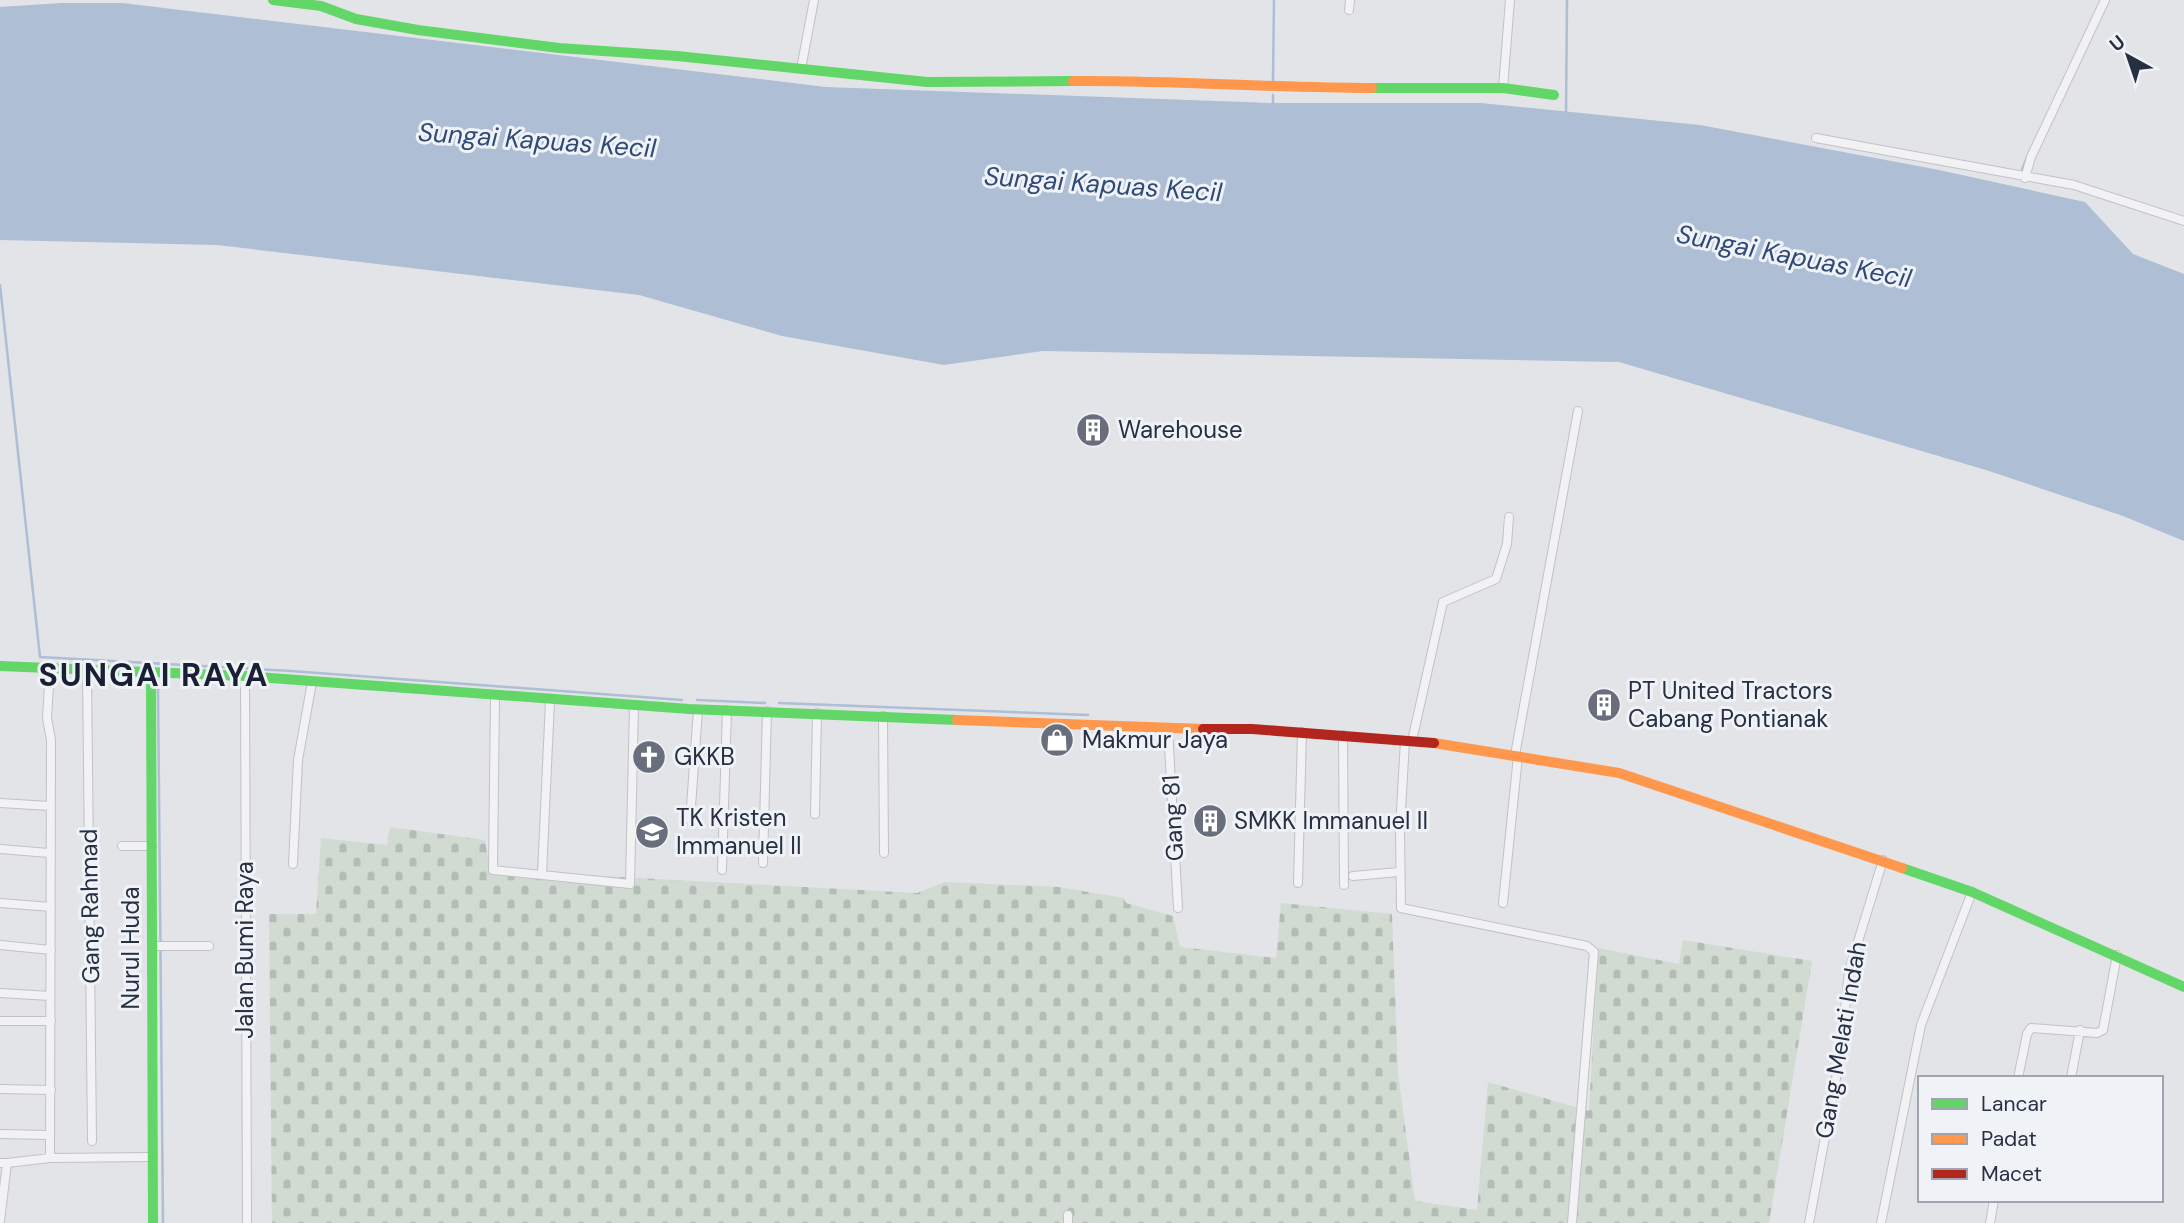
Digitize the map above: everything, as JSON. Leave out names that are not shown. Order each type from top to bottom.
[{"type":"main road","points":[[273,0],[317,2],[356,19],[418,30],[559,48],[957,84],[1171,80],[1279,88],[1503,88],[1554,95]]},
{"type":"main road","points":[[0,666],[245,676],[495,697],[698,710],[1302,732],[1409,741],[1517,756],[1646,780],[1883,860],[1972,892],[2184,987]]},
{"type":"main road","name":"Nurul Huda","points":[[151,672],[152,846],[158,946],[153,1223]]},
{"type":"street","points":[[801,69],[814,0]]},
{"type":"street","points":[[1349,0],[1349,10]]},
{"type":"street","points":[[1503,88],[1510,0]]},
{"type":"street","points":[[2025,178],[2035,149],[2105,0]]},
{"type":"street","points":[[1816,138],[2074,185],[2184,221]]},
{"type":"street","points":[[1503,903],[1517,756],[1578,411]]},
{"type":"street","points":[[1509,517],[1505,554],[1496,579],[1443,602],[1409,741],[1399,872],[1401,908],[1593,948],[1572,1223]]},
{"type":"street","points":[[50,669],[47,718],[51,740],[50,1158]]},
{"type":"street","name":"Gang Rahmad","points":[[87,671],[92,1141]]},
{"type":"street","name":"Jalan Bumi Raya","points":[[245,676],[247,1223]]},
{"type":"street","points":[[293,864],[298,760],[312,682]]},
{"type":"street","points":[[495,697],[493,870],[630,884],[634,705]]},
{"type":"street","points":[[542,874],[550,701]]},
{"type":"street","points":[[690,820],[698,710]]},
{"type":"street","points":[[722,870],[727,710]]},
{"type":"street","points":[[763,863],[767,711]]},
{"type":"street","points":[[815,814],[817,713]]},
{"type":"street","points":[[883,716],[884,853]]},
{"type":"street","name":"Gang 81","points":[[1168,729],[1178,908]]},
{"type":"street","points":[[1298,883],[1302,732]]},
{"type":"street","points":[[1343,735],[1344,885]]},
{"type":"street","points":[[0,803],[50,806]]},
{"type":"street","points":[[122,846],[152,846]]},
{"type":"street","points":[[0,849],[49,853]]},
{"type":"street","name":"Gang Melati Indah","points":[[1809,1223],[1840,1057],[1852,954],[1883,860]]},
{"type":"street","points":[[1353,876],[1399,872]]},
{"type":"street","points":[[1881,1223],[1920,1025],[1972,892]]},
{"type":"street","points":[[0,903],[51,907]]},
{"type":"street","points":[[0,945],[51,950]]},
{"type":"street","points":[[158,946],[209,946]]},
{"type":"street","points":[[2018,1076],[2030,1029],[2098,1033],[2104,1027],[2117,955]]},
{"type":"street","points":[[0,993],[50,996]]},
{"type":"street","points":[[0,1021],[51,1021]]},
{"type":"street","points":[[2071,1076],[2080,1030]]},
{"type":"street","points":[[0,1089],[51,1090]]},
{"type":"street","points":[[0,1134],[50,1135]]},
{"type":"street","points":[[0,1221],[4,1163],[50,1158],[153,1157]]},
{"type":"street","points":[[1990,1223],[1994,1202]]},
{"type":"green space","points":[[390,827],[485,840],[490,870],[917,893],[945,882],[1059,887],[1124,898],[1126,903],[1173,916],[1180,947],[1276,958],[1281,903],[1392,914],[1398,1073],[1415,1201],[1477,1210],[1488,1082],[1589,1111],[1598,948],[1679,964],[1683,940],[1812,961],[1769,1223],[272,1223],[269,914],[316,914],[321,838],[387,845]]},
{"type":"water","name":"Sungai Kapuas Kecil","points":[[122,3],[826,87],[1271,103],[1481,103],[1700,125],[1939,170],[2085,202],[2133,254],[2184,274],[2184,541],[2123,516],[1986,470],[1619,362],[1043,351],[944,365],[782,336],[639,295],[217,245],[0,240],[0,7]]},
{"type":"waterway","points":[[1273,81],[1274,0]]},
{"type":"waterway","points":[[1566,113],[1567,0]]},
{"type":"waterway","points":[[1273,95],[1273,105]]},
{"type":"waterway","points":[[2022,170],[2027,157]]},
{"type":"waterway","points":[[0,285],[40,657],[291,671],[682,700]]},
{"type":"waterway","points":[[158,686],[163,1223]]},
{"type":"waterway","points":[[697,700],[765,703]]},
{"type":"waterway","points":[[779,703],[1088,715]]},
{"type":"traffic: fast","points":[[273,0],[321,6],[356,19],[418,30],[559,48],[677,56],[927,82],[1073,81]]},
{"type":"traffic: fast","points":[[1372,88],[1503,88],[1554,95]]},
{"type":"traffic: fast","points":[[0,666],[245,676],[689,709],[957,720]]},
{"type":"traffic: fast","points":[[151,672],[153,1223]]},
{"type":"traffic: fast","points":[[1902,868],[1972,892],[2184,987]]},
{"type":"traffic: slow","points":[[1073,81],[1372,88]]},
{"type":"traffic: slow","points":[[957,720],[1203,729]]},
{"type":"traffic: slow","points":[[1434,743],[1619,773],[1902,868]]},
{"type":"traffic: jam","points":[[1203,729],[1252,729],[1434,743]]},
{"type":"place","name":"Warehouse","points":[[1093,430]]},
{"type":"place","name":"PT United Tractors Cabang Pontianak","points":[[1604,705]]},
{"type":"place","name":"Makmur Jaya","points":[[1057,740]]},
{"type":"place","name":"GKKB","points":[[649,757]]},
{"type":"place","name":"SMKK Immanuel II","points":[[1210,821]]},
{"type":"place","name":"TK Kristen Immanuel II","points":[[652,832]]},
{"type":"district","name":"SUNGAI RAYA","points":[[154,675]]}]
